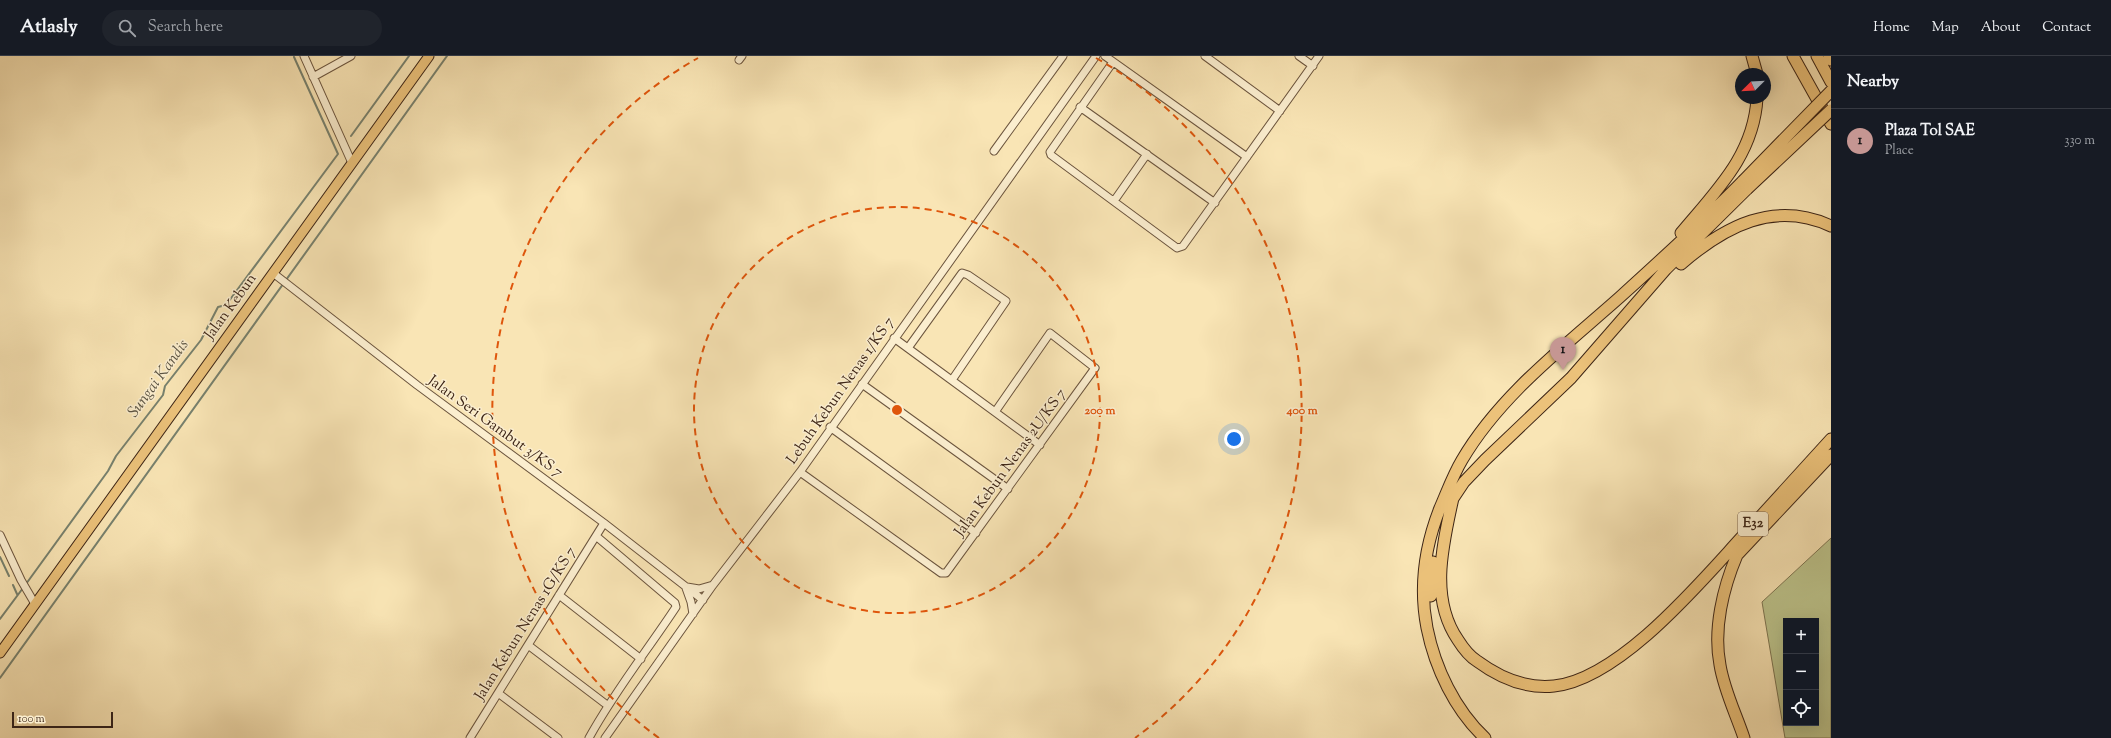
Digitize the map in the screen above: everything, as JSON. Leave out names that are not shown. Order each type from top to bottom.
[{"type":"highway","points":[[1752,56],[1755,68]]},
{"type":"highway","points":[[1793,56],[1831,124]]},
{"type":"highway","points":[[1817,56],[1831,82]]},
{"type":"highway","points":[[1829,56],[1831,60]]},
{"type":"highway","points":[[1431,596],[1433,559],[1436,544],[1444,518],[1464,482],[1571,378],[1666,269],[1831,91]]},
{"type":"highway","points":[[1653,267],[1740,160],[1754,125],[1756,104]]},
{"type":"highway","points":[[1485,738],[1469,720],[1448,688],[1436,663],[1429,640],[1424,611],[1423,581],[1427,548],[1434,522],[1461,463],[1490,421],[1520,388],[1711,214],[1831,110]]},
{"type":"highway","points":[[1643,295],[1705,244],[1732,227],[1745,222],[1771,216],[1795,216],[1815,219],[1831,226]]},
{"type":"highway","name":"E32","points":[[1454,498],[1443,548],[1440,575],[1444,610],[1455,636],[1474,660],[1518,684],[1555,686],[1589,675],[1610,664],[1675,610],[1831,439]]},
{"type":"highway","name":"E32","points":[[1744,738],[1720,667],[1717,642],[1724,590],[1737,555],[1831,455]]},
{"type":"main road","name":"Jalan Kebun","points":[[0,653],[429,56]]},
{"type":"street","points":[[304,56],[352,163]]},
{"type":"street","points":[[314,77],[352,56]]},
{"type":"street","points":[[994,151],[1063,56]]},
{"type":"street","name":"Lebuh Kebun Nenas 1/KS 7","points":[[605,738],[703,600],[800,472],[830,427],[1096,56]]},
{"type":"street","points":[[1105,56],[1247,157]]},
{"type":"street","points":[[1205,56],[1280,111]]},
{"type":"street","points":[[1299,56],[1313,66]]},
{"type":"street","points":[[1113,62],[1080,107],[1050,152],[1051,155],[1177,248],[1183,246],[1320,56]]},
{"type":"street","points":[[1080,107],[1215,203]]},
{"type":"street","points":[[1114,201],[1147,154]]},
{"type":"street","name":"Jalan Seri Gambut 3/KS 7","points":[[273,273],[450,410],[604,523],[703,600]]},
{"type":"street","points":[[908,348],[960,275],[964,273],[1006,301],[952,380]]},
{"type":"street","name":"Jalan Kebun Nenas 2U/KS 7","points":[[800,472],[944,574],[976,533],[1095,369],[1093,364],[1050,333],[995,412]]},
{"type":"street","points":[[894,338],[1040,445]]},
{"type":"street","points":[[862,384],[1008,489]]},
{"type":"street","points":[[830,427],[976,533]]},
{"type":"street","name":"Jalan Kebun Nenas 1G/KS 7","points":[[470,738],[604,523]]},
{"type":"street","points":[[0,535],[27,592],[35,604]]},
{"type":"street","points":[[589,738],[607,705],[641,659],[676,607],[675,603],[596,536]]},
{"type":"street","points":[[685,586],[699,589],[714,585]]},
{"type":"street","points":[[685,586],[691,602],[693,614]]},
{"type":"street","points":[[559,595],[641,659]]},
{"type":"street","points":[[528,645],[607,705]]},
{"type":"street","points":[[498,693],[558,738]]},
{"type":"green space","points":[[1831,538],[1831,738],[1785,738],[1762,602]]},
{"type":"waterway","name":"Sungai Kandis","points":[[351,136],[409,56]]},
{"type":"waterway","points":[[0,678],[447,56]]},
{"type":"waterway","name":"Sungai Kandis","points":[[26,584],[108,471],[116,456],[163,395],[165,386],[201,340],[218,307],[226,305],[338,154],[294,57]]},
{"type":"waterway","points":[[0,557],[9,576]]},
{"type":"waterway","points":[[13,585],[17,594]]},
{"type":"waterway","name":"Sungai Kandis","points":[[0,619],[23,588]]},
{"type":"place","name":"Plaza Tol SAE","points":[[1563,370]]}]
